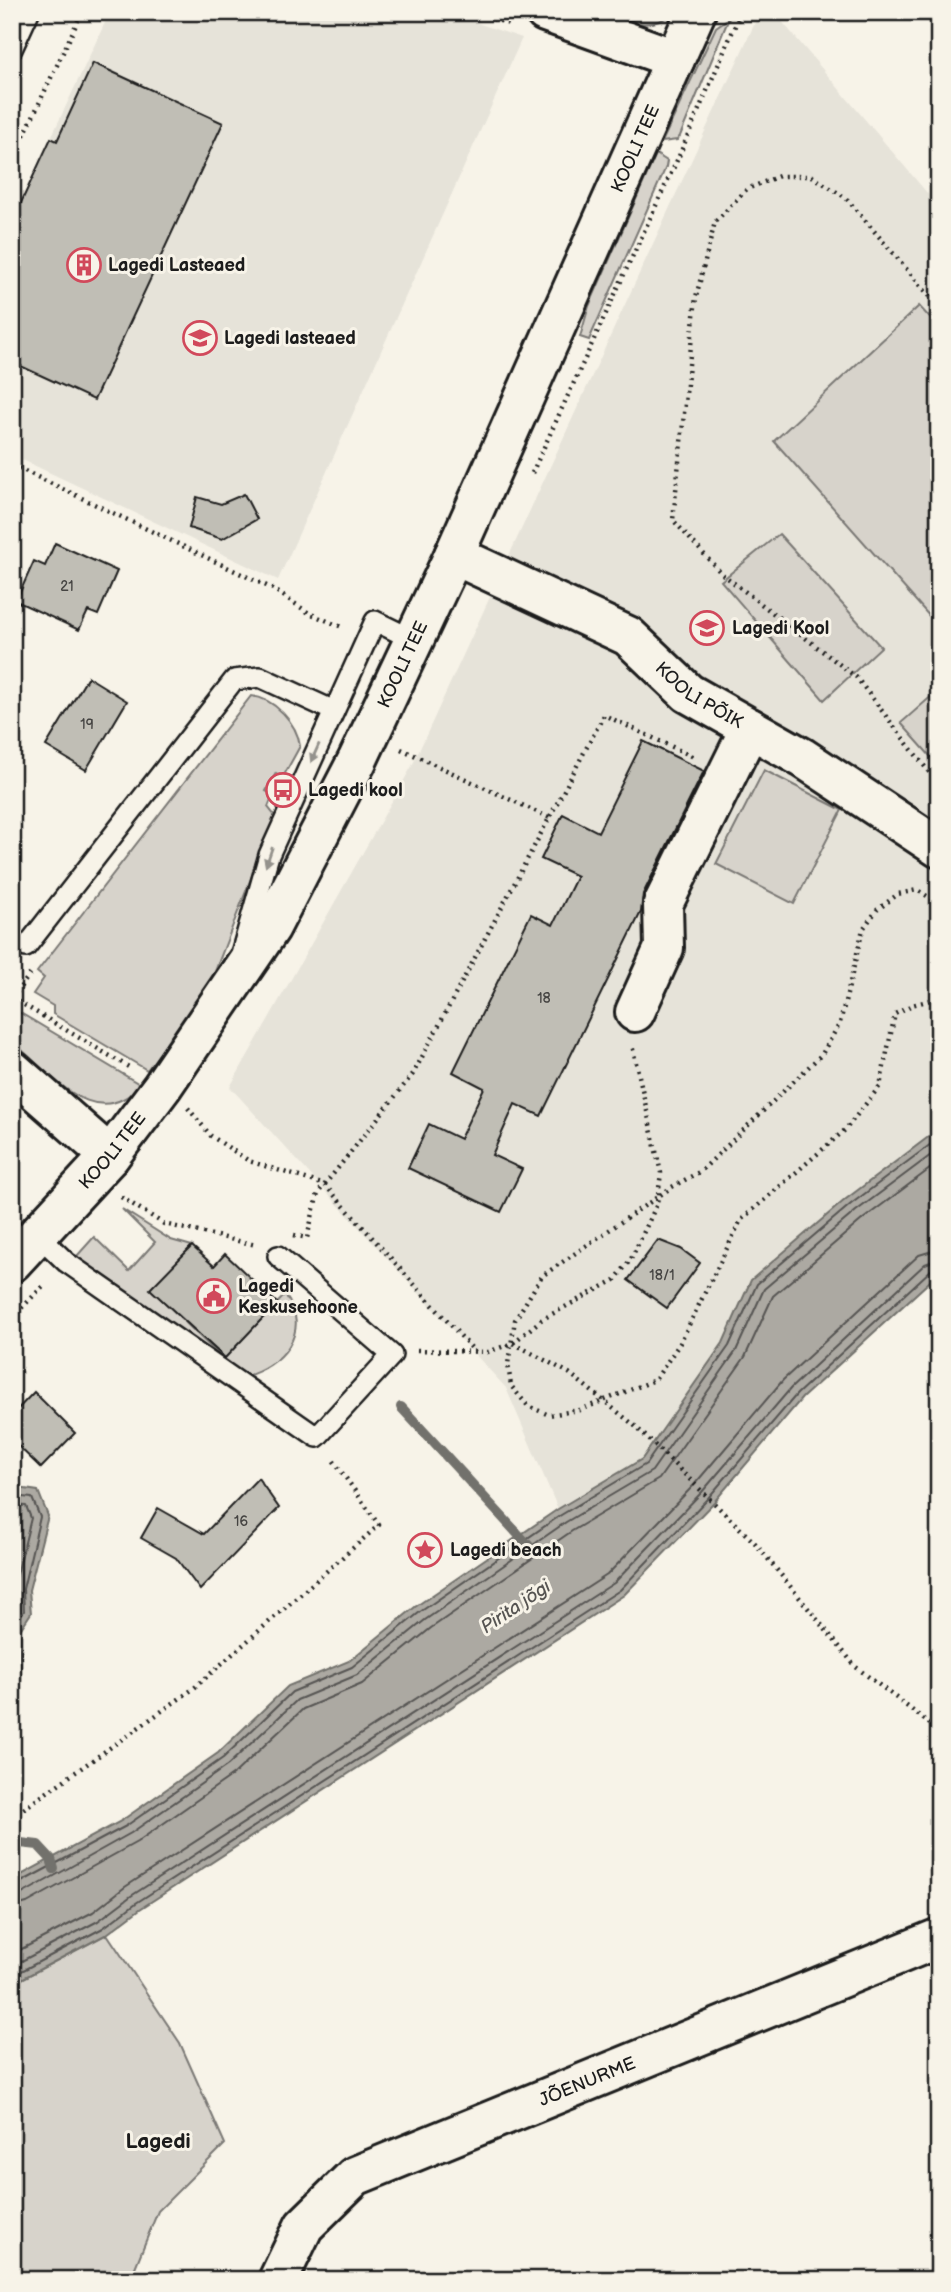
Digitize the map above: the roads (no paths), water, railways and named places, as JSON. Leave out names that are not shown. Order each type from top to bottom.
[{"type":"street","points":[[545,12],[675,59]]},
{"type":"street","name":"KOOLI TEE","points":[[12,1262],[110,1156],[173,1096],[231,988],[271,927],[454,555],[696,12]]},
{"type":"street","name":"KOOLI PÕIK","points":[[454,555],[628,636],[688,694],[803,758],[939,848]]},
{"type":"street","points":[[635,1012],[664,948],[663,904],[750,728]]},
{"type":"street","points":[[12,1070],[110,1156]]},
{"type":"street","name":"JÕENURME","points":[[278,2280],[304,2226],[355,2176],[939,1938]]},
{"type":"lane","points":[[12,49],[29,12]]},
{"type":"lane","points":[[231,988],[269,855],[375,621],[414,640]]},
{"type":"lane","points":[[26,947],[234,680],[260,677],[334,711]]},
{"type":"lane","points":[[38,1235],[66,1262],[317,1437],[392,1355],[276,1254]]},
{"type":"water","name":"Pirita jõgi","points":[[939,1129],[939,1273],[802,1398],[714,1502],[624,1595],[140,1909],[107,1934],[12,1984],[12,1883],[21,1875],[121,1821],[218,1753],[288,1686],[349,1661],[415,1607],[558,1509],[642,1459],[723,1343],[751,1280],[846,1199]]},
{"type":"water","points":[[18,1488],[38,1491],[48,1516],[29,1590],[31,1613],[16,1636],[12,1634],[12,1490]]},
{"type":"waterway","points":[[401,1407],[529,1546]]},
{"type":"waterway","points":[[12,1719],[17,1705],[16,1636]]},
{"type":"waterway","points":[[12,1842],[38,1845],[51,1859],[54,1869]]},
{"type":"place","name":"Lagedi Lasteaed","points":[[84,265]]},
{"type":"place","name":"Lagedi lasteaed","points":[[200,338]]},
{"type":"place","name":"Lagedi Kool","points":[[707,628]]},
{"type":"place","name":"Lagedi kool","points":[[283,790]]},
{"type":"place","name":"Lagedi Keskusehoone","points":[[214,1296]]},
{"type":"place","name":"Lagedi beach","points":[[425,1550]]},
{"type":"district","name":"Lagedi","points":[[158,2141]]}]
